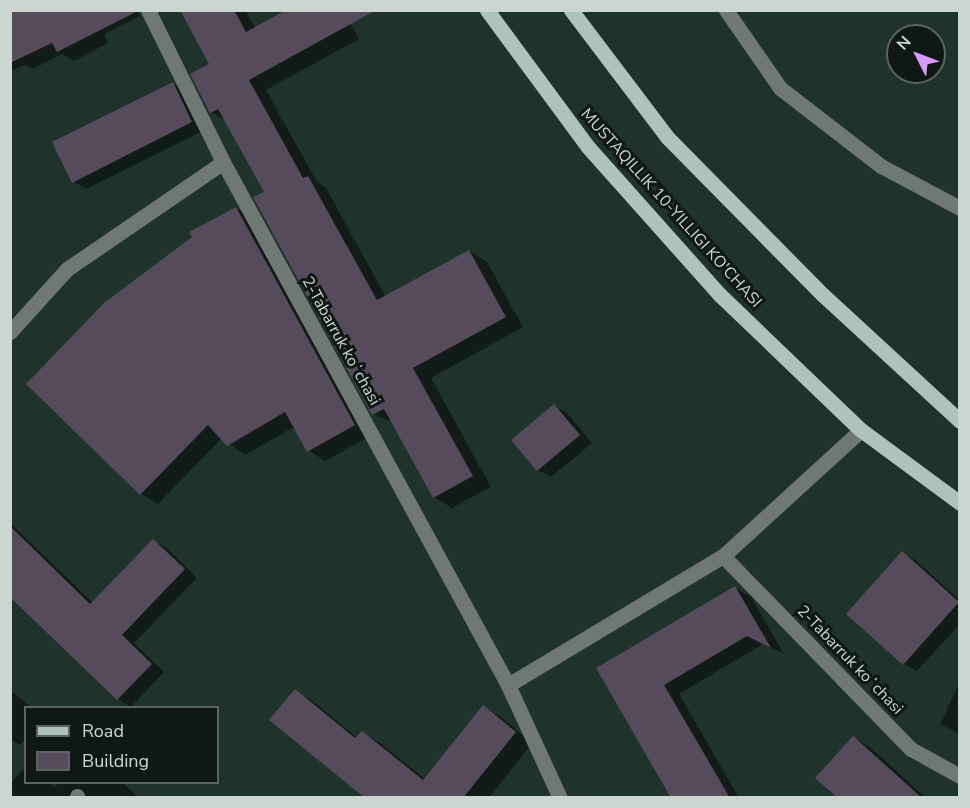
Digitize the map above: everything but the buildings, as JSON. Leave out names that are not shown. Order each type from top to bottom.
[{"type":"main road","name":"MUSTAQILLIK 10-YILLIGI KO'CHASI","points":[[486,10],[603,165],[720,296],[861,430],[960,503]]},
{"type":"main road","points":[[572,10],[667,136],[823,295],[960,421]]},
{"type":"street","name":"2-Tabarruk koʻchasi","points":[[148,10],[223,162],[508,685],[560,798]]},
{"type":"street","points":[[726,10],[780,88],[881,166],[960,208]]},
{"type":"street","points":[[10,332],[67,269],[223,162]]},
{"type":"street","points":[[508,685],[723,556],[861,430]]},
{"type":"street","name":"2-Tabarruk koʻchasi","points":[[723,556],[911,749],[960,776]]}]
